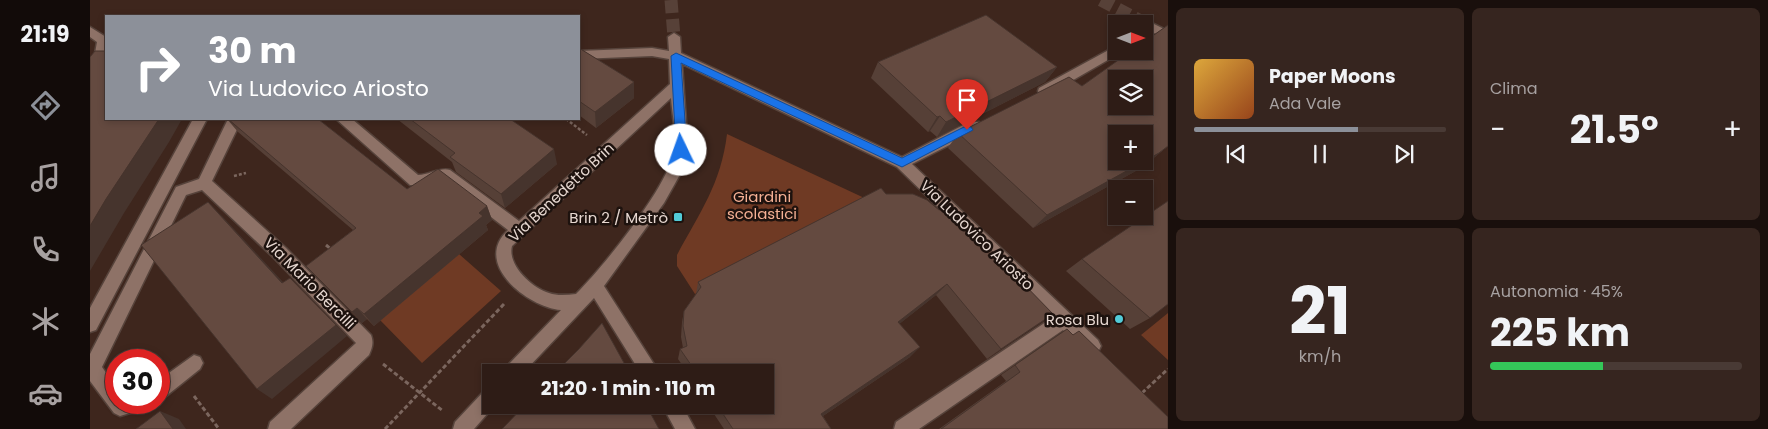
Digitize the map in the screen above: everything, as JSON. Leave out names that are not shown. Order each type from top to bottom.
[{"type":"street","points":[[1153,30],[1168,36]]},
{"type":"street","points":[[90,31],[103,41],[100,59],[105,59]]},
{"type":"street","points":[[521,364],[594,286],[659,199],[675,171],[681,150],[674,37]]},
{"type":"street","name":"Via Ludovico Ariosto","points":[[580,55],[652,52],[676,56],[902,163],[1099,353]]},
{"type":"street","points":[[1032,97],[1061,76],[1108,54]]},
{"type":"street","points":[[90,71],[105,59]]},
{"type":"street","name":"Via Benedetto Brin","points":[[581,301],[565,303],[546,300],[536,296],[513,275],[502,255],[502,249],[519,230],[678,84]]},
{"type":"street","points":[[902,163],[988,119]]},
{"type":"street","points":[[90,324],[199,120]]},
{"type":"street","points":[[161,192],[181,192],[204,183],[235,120]]},
{"type":"street","points":[[344,120],[415,181],[428,181],[440,175],[449,177],[519,230]]},
{"type":"street","name":"Via Mario Bercilli","points":[[204,183],[303,275],[365,341],[363,349],[277,429]]},
{"type":"street","points":[[90,387],[91,370],[181,192]]},
{"type":"street","points":[[303,275],[329,248]]},
{"type":"street","points":[[594,286],[645,364]]},
{"type":"street","points":[[903,429],[1063,320]]},
{"type":"street","points":[[170,383],[194,363]]},
{"type":"street","points":[[91,370],[105,388]]},
{"type":"street","points":[[462,429],[482,406]]},
{"type":"street","points":[[677,414],[686,429]]},
{"type":"path","points":[[567,120],[595,140]]},
{"type":"path","points":[[1142,393],[1168,369]]},
{"type":"path","points":[[179,376],[219,429]]},
{"type":"path","points":[[385,429],[419,393],[403,380]]},
{"type":"green space","name":"Giardini scolastici","points":[[727,134],[873,202],[695,294],[677,266],[677,255],[715,183]]},
{"type":"green space","points":[[459,254],[501,291],[422,363],[380,320]]},
{"type":"green space","points":[[1168,313],[1168,360],[1141,335]]},
{"type":"building","points":[[986,15],[1057,67],[946,122],[940,116],[937,117],[878,62]]},
{"type":"building","points":[[1168,25],[1168,146],[1153,156],[1153,125],[1108,125],[1108,170],[1128,170],[1047,215],[958,133],[1069,77],[1082,86],[1118,60],[1153,60],[1153,36]]},
{"type":"building","points":[[580,49],[634,82],[595,112],[580,102]]},
{"type":"building","points":[[95,51],[105,51],[105,120],[158,120],[90,226],[90,57]]},
{"type":"building","points":[[229,120],[319,120],[407,189],[438,169],[487,206],[479,213],[483,216],[364,314],[357,308],[352,312],[306,266],[356,228]]},
{"type":"building","points":[[411,120],[511,120],[554,149],[501,194],[450,157],[455,153]]},
{"type":"building","points":[[881,188],[886,194],[913,194],[927,200],[939,210],[948,206],[1053,314],[1001,349],[947,284],[898,322],[920,347],[821,414],[831,429],[733,429],[723,414],[774,414],[774,364],[690,364],[680,349],[687,346],[683,326],[684,311],[701,287],[698,282]]},
{"type":"building","points":[[1168,201],[1168,304],[1150,318],[1082,259],[1132,225],[1153,225],[1153,211]]},
{"type":"building","points":[[208,202],[282,283],[290,278],[336,325],[257,389],[141,245]]},
{"type":"building","points":[[602,323],[625,364],[564,364]]},
{"type":"building","points":[[1067,329],[1073,335],[1079,331],[1168,417],[1168,429],[941,429],[1020,372],[1015,365]]},
{"type":"building","points":[[156,414],[162,414],[173,429],[136,429]]},
{"type":"building","points":[[516,414],[651,414],[659,429],[502,429]]},
{"type":"tunnel","points":[[671,0],[674,37]]},
{"type":"tunnel","points":[[1101,0],[1129,15]]},
{"type":"place","name":"Brin 2 / Metrò","points":[[678,217]]},
{"type":"place","name":"Rosa Blu","points":[[1119,319]]},
{"type":"route","points":[[681,150],[676,56],[902,163],[967,130]]}]
